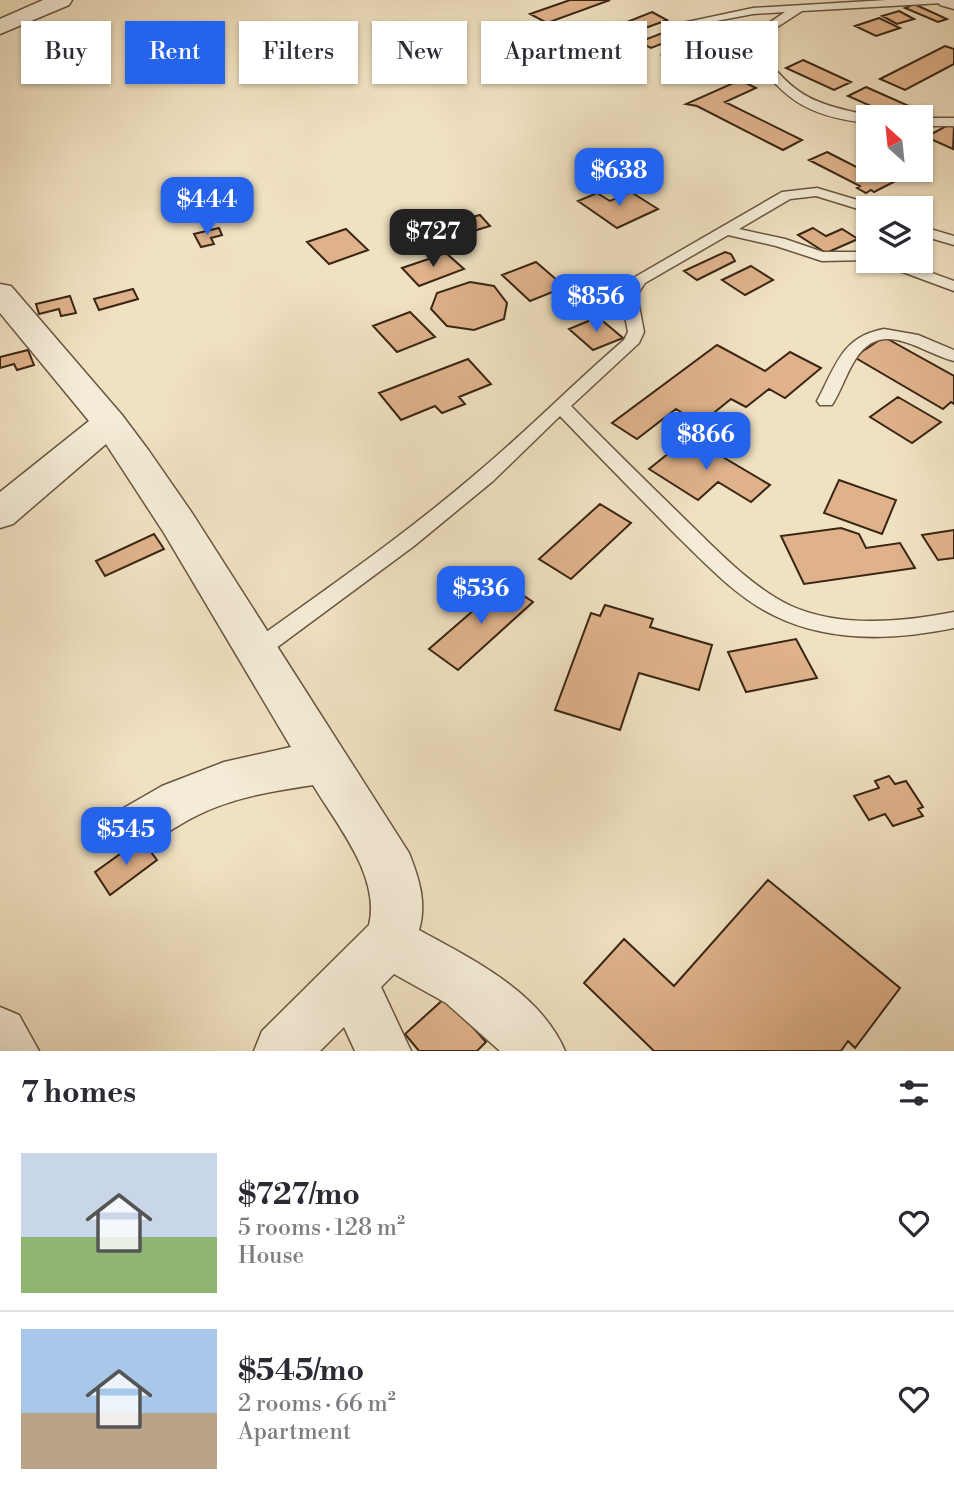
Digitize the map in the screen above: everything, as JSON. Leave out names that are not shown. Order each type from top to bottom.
[{"type":"street","points":[[0,27],[61,0]]},
{"type":"street","points":[[946,0],[954,2]]},
{"type":"street","points":[[0,293],[110,423],[178,523],[391,870],[399,919],[389,942],[282,1051]]},
{"type":"street","points":[[0,514],[110,423]]},
{"type":"street","points":[[132,829],[174,801],[223,781],[325,763]]},
{"type":"street","points":[[389,942],[465,984],[510,1022],[537,1051]]},
{"type":"street","points":[[350,980],[383,1051]]},
{"type":"street","points":[[0,1034],[11,1051]]},
{"type":"lane","points":[[822,0],[834,6]]},
{"type":"lane","points":[[701,21],[740,12],[946,0]]},
{"type":"lane","points":[[799,8],[764,32],[752,43],[752,48],[776,80],[798,97],[832,111],[856,116]]},
{"type":"lane","points":[[933,122],[954,122]]},
{"type":"lane","points":[[256,651],[407,541],[486,476],[633,340],[636,332],[630,314],[629,295],[634,286],[775,200],[795,194],[824,194],[856,204]]},
{"type":"lane","points":[[724,230],[780,242],[824,258],[856,257]]},
{"type":"lane","points":[[933,234],[954,241]]},
{"type":"lane","points":[[919,273],[954,286]]},
{"type":"lane","points":[[826,401],[850,354],[859,343],[877,333],[894,334],[954,356]]},
{"type":"lane","points":[[561,406],[722,566],[784,611],[820,623],[863,627],[928,626],[954,620]]},
{"type":"building","points":[[570,0],[610,0],[552,21],[543,21],[530,14]]},
{"type":"building","points":[[914,4],[947,19],[938,22],[905,8]]},
{"type":"building","points":[[899,11],[914,19],[897,24],[882,16]]},
{"type":"building","points":[[652,12],[667,20],[647,27],[647,21],[629,21]]},
{"type":"building","points":[[879,18],[900,28],[876,36],[855,26]]},
{"type":"building","points":[[661,33],[661,44],[651,48],[647,46],[647,39]]},
{"type":"building","points":[[945,46],[954,49],[954,64],[905,90],[880,79]]},
{"type":"building","points":[[803,60],[851,82],[834,90],[786,68]]},
{"type":"building","points":[[731,84],[748,84],[756,88],[725,102],[802,140],[783,150],[697,106],[686,104]]},
{"type":"building","points":[[866,87],[907,105],[868,105],[848,96]]},
{"type":"building","points":[[950,124],[954,126],[953,149],[933,140],[933,133]]},
{"type":"building","points":[[827,152],[856,167],[856,182],[894,182],[866,193],[857,188],[860,186],[809,160]]},
{"type":"building","points":[[631,192],[658,209],[617,228],[578,201],[597,193],[610,201]]},
{"type":"building","points":[[480,215],[490,226],[460,235],[456,230],[459,229],[455,222]]},
{"type":"building","points":[[219,228],[222,235],[211,238],[214,244],[201,247],[194,234]]},
{"type":"building","points":[[813,228],[826,236],[842,229],[856,240],[826,253],[798,235]]},
{"type":"building","points":[[346,229],[368,250],[329,264],[307,242]]},
{"type":"building","points":[[725,252],[731,254],[735,261],[697,280],[684,271]]},
{"type":"building","points":[[446,253],[464,269],[419,286],[402,268]]},
{"type":"building","points":[[536,262],[565,287],[530,301],[502,275]]},
{"type":"building","points":[[751,266],[773,280],[745,295],[722,280]]},
{"type":"building","points":[[470,282],[494,286],[507,303],[504,319],[474,330],[447,326],[431,309],[437,293]]},
{"type":"building","points":[[133,289],[138,299],[99,310],[94,299]]},
{"type":"building","points":[[70,296],[76,313],[61,316],[59,309],[39,314],[36,304]]},
{"type":"building","points":[[410,312],[435,337],[397,352],[373,326]]},
{"type":"building","points":[[598,317],[623,338],[593,350],[569,329]]},
{"type":"building","points":[[884,337],[954,376],[954,404],[951,402],[943,409],[854,357]]},
{"type":"building","points":[[717,345],[765,371],[790,352],[821,368],[785,398],[769,389],[746,407],[731,399],[700,424],[676,409],[637,439],[612,423]]},
{"type":"building","points":[[28,350],[34,365],[17,370],[14,364],[0,368],[0,357]]},
{"type":"building","points":[[468,359],[491,384],[459,397],[465,404],[442,413],[435,406],[401,420],[379,393]]},
{"type":"building","points":[[898,397],[941,422],[912,443],[870,417]]},
{"type":"building","points":[[689,437],[770,485],[751,502],[718,482],[698,500],[649,469]]},
{"type":"building","points":[[839,480],[896,500],[882,534],[824,513]]},
{"type":"building","points":[[600,504],[631,523],[571,579],[539,559]]},
{"type":"building","points":[[841,528],[859,534],[866,548],[900,543],[915,568],[804,584],[781,536]]},
{"type":"building","points":[[954,530],[954,558],[938,560],[922,535]]},
{"type":"building","points":[[154,534],[164,549],[105,576],[96,561]]},
{"type":"building","points":[[505,583],[533,602],[458,670],[429,649]]},
{"type":"building","points":[[605,605],[653,619],[650,627],[712,645],[699,690],[639,673],[620,730],[555,710],[591,613],[600,616]]},
{"type":"building","points":[[796,639],[817,678],[746,692],[728,652]]},
{"type":"building","points":[[889,776],[895,784],[906,781],[923,807],[918,809],[923,816],[893,826],[885,814],[869,820],[854,796],[879,788],[875,781]]},
{"type":"building","points":[[141,839],[157,860],[110,895],[95,872]]},
{"type":"building","points":[[768,880],[900,988],[855,1048],[848,1041],[841,1051],[654,1051],[584,983],[624,939],[674,986]]},
{"type":"building","points":[[446,997],[486,1042],[477,1051],[419,1051],[405,1034]]}]
